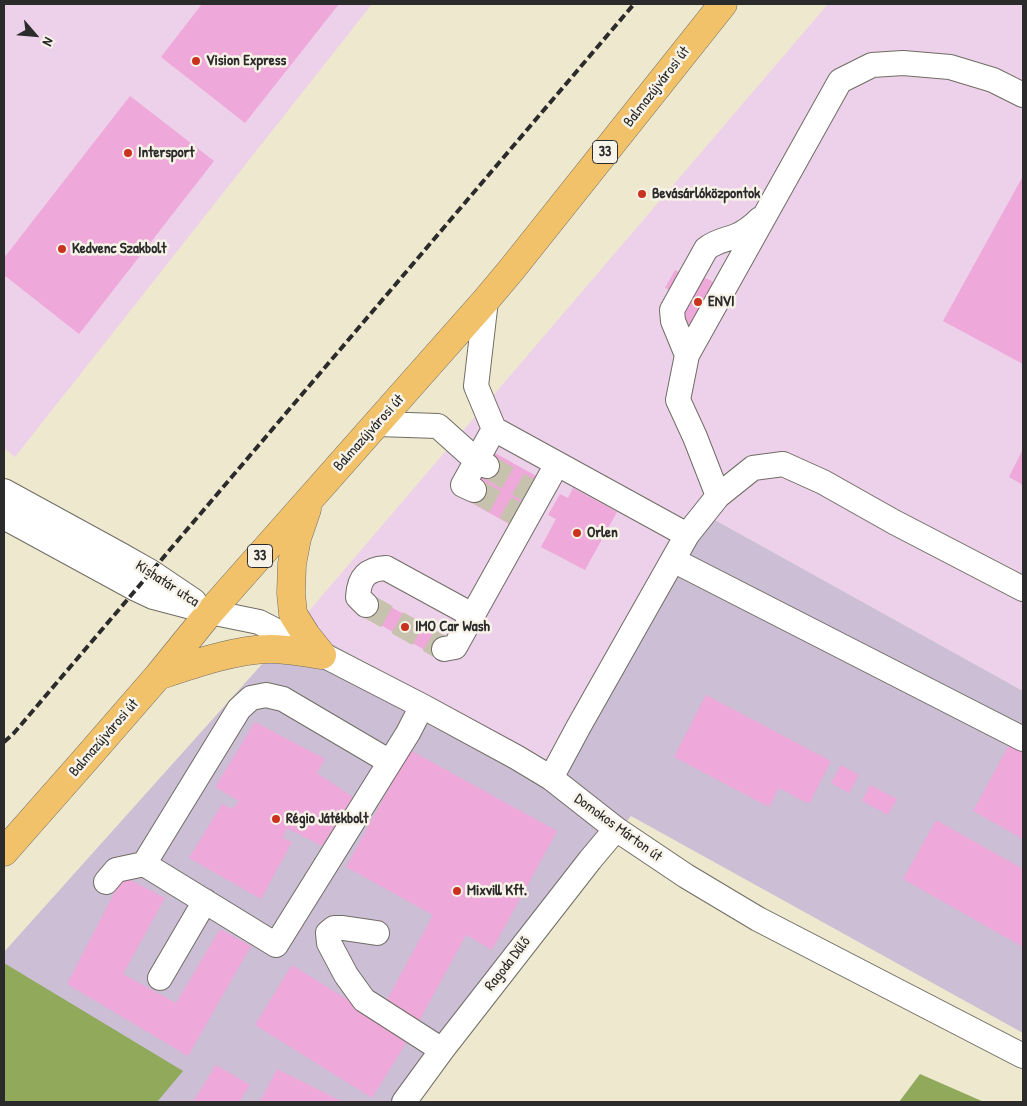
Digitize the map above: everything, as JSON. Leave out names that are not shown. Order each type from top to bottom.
[{"type":"main road","name":"Balmazújvárosi út","points":[[4,852],[86,760],[210,612],[486,300],[723,4]]},
{"type":"main road","points":[[309,500],[292,564],[291,593],[293,614],[306,635],[322,655]]},
{"type":"main road","points":[[158,676],[202,661],[252,651],[268,649],[322,655]]},
{"type":"street","points":[[718,496],[678,400],[687,355],[840,81],[872,65],[903,63],[950,67],[993,80],[1023,95]]},
{"type":"street","points":[[687,355],[673,320],[672,310],[706,249],[712,244],[736,236],[751,228],[767,213]]},
{"type":"street","points":[[486,300],[476,386],[494,429],[687,535]]},
{"type":"street","points":[[377,424],[438,426],[482,464]]},
{"type":"street","points":[[474,490],[463,485],[482,464],[494,429]]},
{"type":"street","points":[[444,649],[455,647],[522,516],[535,493],[557,464]]},
{"type":"street","points":[[552,778],[579,726],[687,535],[718,496],[753,468],[783,464],[823,482],[894,522],[1023,589]]},
{"type":"street","name":"Kishatár utca","points":[[4,491],[151,572],[210,612]]},
{"type":"street","name":"Kishatár utca","points":[[4,517],[153,597],[210,612]]},
{"type":"street","points":[[673,560],[1023,739]]},
{"type":"street","points":[[366,605],[358,596],[359,585],[365,575],[375,568],[386,568],[472,615]]},
{"type":"street","name":"Domokos Márton út","points":[[210,612],[259,622],[422,706],[552,778],[616,829],[686,876],[758,919],[1023,1056]]},
{"type":"street","points":[[144,864],[239,709],[251,698],[266,695],[283,699],[390,762]]},
{"type":"street","points":[[106,882],[116,870],[144,864],[276,945],[408,733],[422,706]]},
{"type":"street","name":"Ragoda Dűlő","points":[[404,1102],[442,1050],[616,829]]},
{"type":"street","points":[[160,978],[205,901]]},
{"type":"street","points":[[377,933],[334,928],[328,933],[329,943],[346,975],[364,1000],[442,1050]]},
{"type":"shaded area","points":[[4,4],[372,4],[15,457],[4,448]]},
{"type":"shaded area","points":[[828,4],[1023,4],[1023,691],[695,509],[550,762],[297,625]]},
{"type":"shaded area","points":[[695,509],[1023,691],[1023,1033],[631,816],[408,1102],[4,1102],[4,952],[297,625],[550,762]]},
{"type":"green space","points":[[4,963],[183,1071],[157,1102],[4,1102]]},
{"type":"green space","points":[[920,1074],[984,1102],[899,1102]]},
{"type":"building","points":[[202,4],[339,4],[245,123],[161,57]]},
{"type":"building","points":[[130,96],[214,161],[79,334],[4,275],[4,258]]},
{"type":"building","points":[[1023,176],[1023,364],[943,321]]},
{"type":"building","points":[[675,270],[683,274],[674,292],[665,288]]},
{"type":"building","name":"ENVI","points":[[704,278],[715,284],[692,326],[681,320],[698,280]]},
{"type":"building","points":[[1023,449],[1023,485],[1009,477]]},
{"type":"building","points":[[495,453],[538,477],[511,525],[468,501]]},
{"type":"building","name":"Orlen","points":[[573,488],[617,512],[585,570],[541,547],[556,519],[548,515],[560,494],[568,498]]},
{"type":"building","name":"IMO Car Wash","points":[[371,596],[449,639],[439,658],[361,614]]},
{"type":"building","points":[[706,695],[831,761],[809,804],[779,788],[769,807],[674,757]]},
{"type":"building","name":"Régio Játékbolt","points":[[255,722],[325,759],[317,773],[353,797],[322,846],[287,828],[283,838],[292,842],[261,899],[189,858],[222,804],[232,809],[239,801],[215,787]]},
{"type":"building","points":[[1009,745],[1023,752],[1023,839],[973,811]]},
{"type":"building","name":"Mixvill Kft.","points":[[410,750],[557,831],[492,950],[466,935],[417,1025],[383,1007],[433,915],[346,867]]},
{"type":"building","points":[[841,765],[859,775],[849,793],[831,783]]},
{"type":"building","points":[[870,785],[897,799],[888,815],[862,801]]},
{"type":"building","points":[[936,820],[1023,869],[1023,947],[903,879]]},
{"type":"building","points":[[123,876],[165,898],[123,974],[176,1003],[220,929],[251,946],[188,1056],[67,984]]},
{"type":"building","points":[[292,965],[409,1038],[372,1098],[255,1025]]},
{"type":"building","points":[[216,1065],[250,1085],[239,1102],[193,1102]]},
{"type":"building","points":[[277,1069],[343,1102],[260,1102]]},
{"type":"tunnel","points":[[487,466],[530,491]]},
{"type":"tunnel","points":[[474,490],[517,514]]},
{"type":"tunnel","points":[[366,605],[444,649]]},
{"type":"railway","points":[[4,742],[14,733],[634,4]]},
{"type":"place","name":"Vision Express","points":[[196,61]]},
{"type":"place","name":"Intersport","points":[[128,153]]},
{"type":"place","name":"Bevásárlóközpontok","points":[[642,194]]},
{"type":"place","name":"Kedvenc Szakbolt","points":[[62,249]]},
{"type":"place","name":"ENVI","points":[[698,302]]},
{"type":"place","name":"Orlen","points":[[577,533]]},
{"type":"place","name":"IMO Car Wash","points":[[405,627]]},
{"type":"place","name":"Régio Játékbolt","points":[[276,819]]},
{"type":"place","name":"Mixvill Kft.","points":[[457,891]]}]
